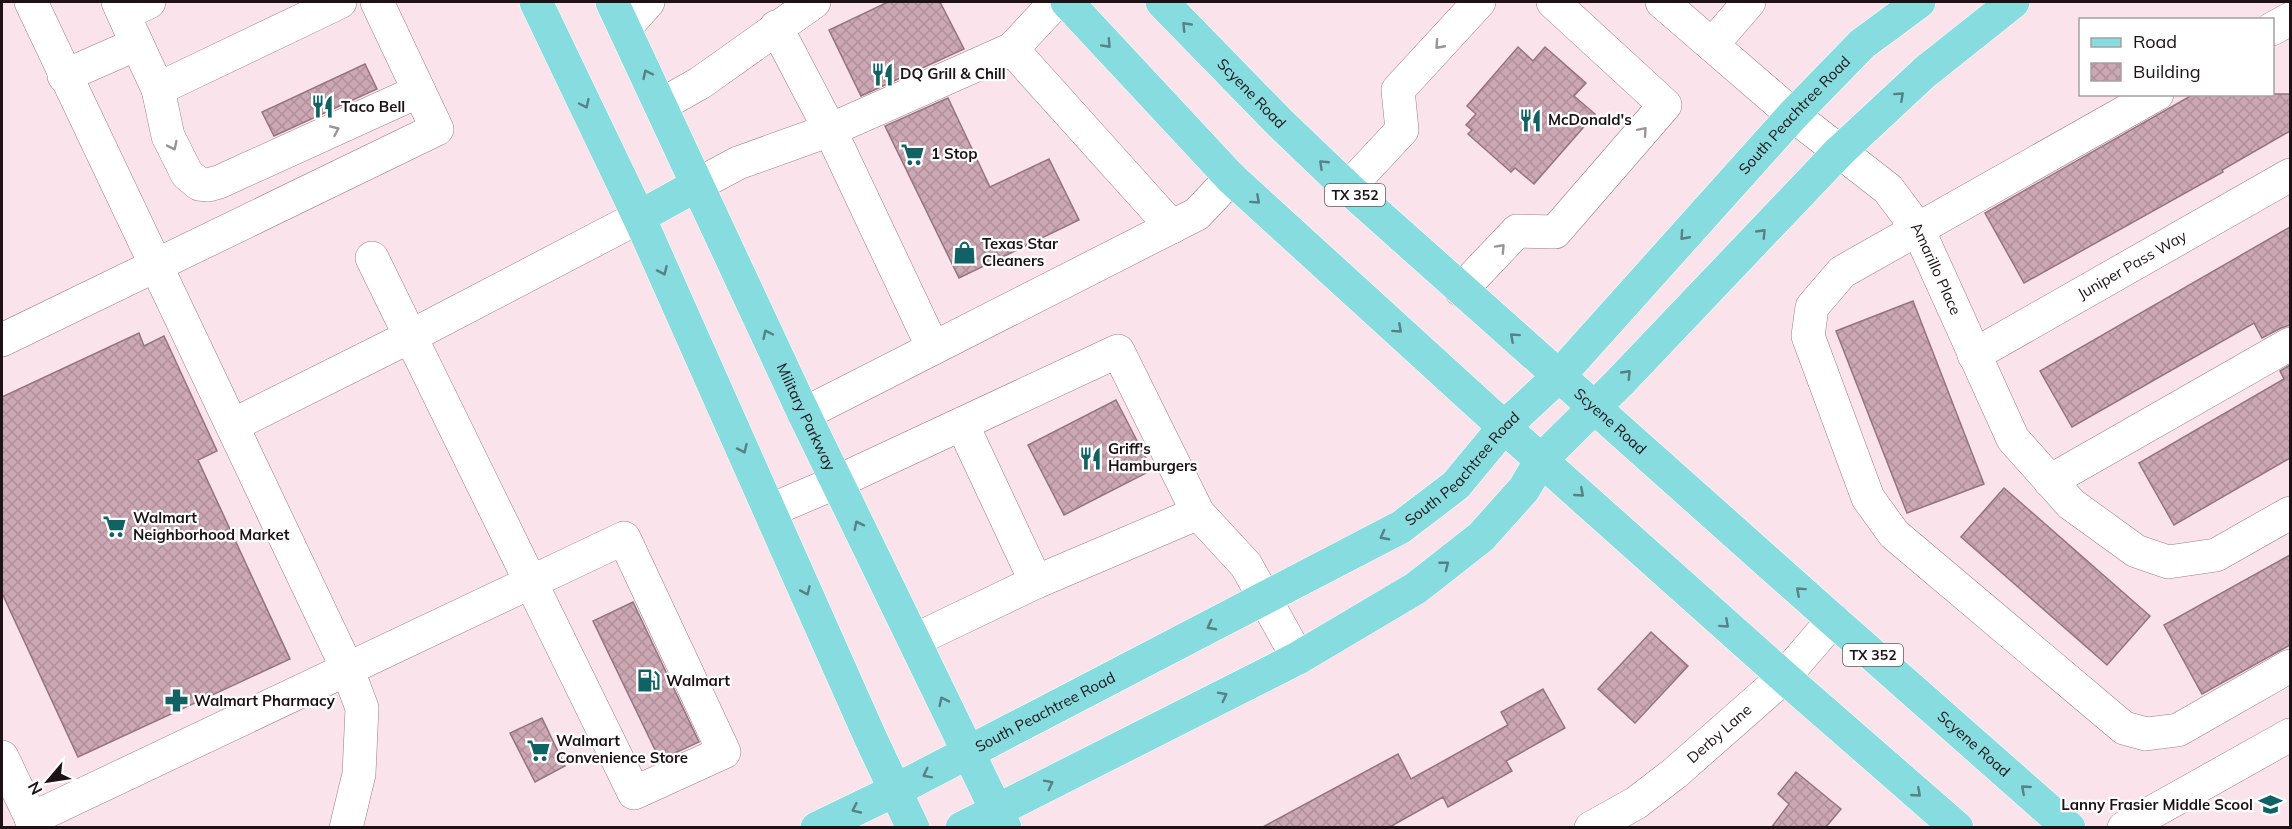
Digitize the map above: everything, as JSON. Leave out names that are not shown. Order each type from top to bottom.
[{"type":"main road","points":[[536,2],[639,218],[771,510],[871,739],[913,828]]},
{"type":"main road","points":[[1067,2],[1231,178],[1504,427],[1957,828]]},
{"type":"main road","name":"Scyene Road","points":[[1162,2],[1347,188],[2070,828]]},
{"type":"main road","name":"South Peachtree Road","points":[[817,828],[896,790],[1401,527],[1456,485],[1504,427],[1558,376],[1793,114],[1862,44],[1919,2]]},
{"type":"main road","points":[[963,828],[1001,819],[1298,658],[1416,588],[1481,537],[1524,489],[1541,460],[1839,152],[1925,72],[2013,2]]},
{"type":"main road","name":"Military Parkway","points":[[619,15],[804,414],[1001,819]]},
{"type":"main road","points":[[639,218],[698,185]]},
{"type":"street","points":[[31,2],[64,76],[347,668],[362,708],[359,774],[346,828]]},
{"type":"street","points":[[158,89],[340,2]]},
{"type":"street","points":[[2,340],[437,129],[377,2]]},
{"type":"street","points":[[619,15],[648,2]]},
{"type":"street","points":[[661,105],[700,82],[814,2]]},
{"type":"street","points":[[698,185],[738,163],[830,130],[1012,48],[1056,2]]},
{"type":"street","points":[[1347,188],[1402,130],[1398,90],[1479,2]]},
{"type":"street","points":[[1461,290],[1517,231],[1555,232],[1665,105],[1553,2]]},
{"type":"street","name":"Amarillo Place","points":[[1662,2],[1793,114],[1888,189],[1918,230],[2013,439],[2071,504],[2136,551],[2168,562],[2216,555],[2290,513]]},
{"type":"street","points":[[1712,45],[1749,2]]},
{"type":"street","points":[[130,6],[137,44],[158,89],[168,136],[187,174],[192,180],[207,185],[219,182],[419,92]]},
{"type":"street","points":[[2274,28],[2290,19]]},
{"type":"street","points":[[776,27],[830,130],[933,348]]},
{"type":"street","points":[[64,76],[137,44]]},
{"type":"street","points":[[1012,48],[1172,227]]},
{"type":"street","points":[[2153,96],[1842,272],[1812,307],[1808,336],[1868,498],[1894,534],[2124,728],[2146,734],[2178,730],[2290,666]]},
{"type":"street","name":"Juniper Pass Way","points":[[1974,355],[2290,175]]},
{"type":"street","points":[[804,414],[1197,214],[1231,178]]},
{"type":"street","points":[[232,425],[411,336],[639,218]]},
{"type":"street","points":[[2,757],[33,823],[347,668],[530,582],[624,538],[724,752],[634,793],[530,582],[411,336],[372,258]]},
{"type":"street","points":[[2050,481],[2290,344]]},
{"type":"street","points":[[771,510],[837,482],[1118,351],[1198,513],[1246,566],[1298,658]]},
{"type":"street","points":[[962,424],[1036,582]]},
{"type":"street","points":[[915,640],[1036,582],[1198,513]]},
{"type":"street","name":"Derby Lane","points":[[1591,828],[1636,803],[1675,773],[1784,677],[1833,620]]},
{"type":"street","points":[[2124,828],[2290,735]]},
{"type":"building","name":"DQ Grill & Chill","points":[[888,2],[940,2],[964,49],[861,96],[829,30]]},
{"type":"building","name":"McDonald's","points":[[1518,47],[1533,61],[1545,47],[1586,83],[1574,96],[1595,114],[1534,184],[1515,168],[1511,172],[1468,134],[1472,130],[1466,125],[1476,114],[1467,106]]},
{"type":"building","name":"Taco Bell","points":[[365,64],[377,89],[274,136],[262,112]]},
{"type":"building","points":[[2290,94],[2290,131],[2222,170],[2223,172],[2024,283],[1985,213],[2190,96]]},
{"type":"building","points":[[948,98],[990,187],[1049,159],[1079,220],[959,278],[885,126]]},
{"type":"building","points":[[2290,227],[2290,325],[2262,338],[2254,323],[2072,427],[2040,371]]},
{"type":"building","points":[[1913,301],[1984,484],[1907,513],[1836,331]]},
{"type":"building","name":"Walmart Neighborhood Market","points":[[139,333],[144,346],[164,336],[217,451],[198,460],[290,659],[78,757],[2,593],[2,397]]},
{"type":"building","points":[[2290,365],[2290,458],[2174,525],[2139,463],[2284,379],[2280,371]]},
{"type":"building","name":"Griff's Hamburgers","points":[[1116,400],[1152,470],[1064,515],[1028,445]]},
{"type":"building","points":[[2004,488],[2150,616],[2107,665],[1961,537]]},
{"type":"building","points":[[2290,555],[2290,645],[2202,694],[2164,625]]},
{"type":"building","name":"Walmart","points":[[633,602],[699,742],[660,760],[593,621]]},
{"type":"building","points":[[1651,632],[1688,666],[1635,723],[1598,689]]},
{"type":"building","points":[[1543,689],[1565,728],[1506,761],[1512,771],[1448,807],[1443,797],[1388,828],[1261,828],[1398,754],[1411,779],[1508,725],[1501,712]]},
{"type":"building","name":"Walmart Convenience Store","points":[[542,718],[565,766],[535,782],[510,733]]},
{"type":"building","points":[[1796,772],[1841,809],[1825,828],[1771,828],[1789,804],[1778,794]]},
{"type":"place","name":"DQ Grill & Chill","points":[[882,74]]},
{"type":"place","name":"Taco Bell","points":[[323,107]]},
{"type":"place","name":"McDonald's","points":[[1530,120]]},
{"type":"place","name":"1 Stop","points":[[913,154]]},
{"type":"place","name":"Texas Star Cleaners","points":[[964,253]]},
{"type":"place","name":"Griff's Hamburgers","points":[[1090,458]]},
{"type":"place","name":"Walmart Neighborhood Market","points":[[115,527]]},
{"type":"place","name":"Walmart","points":[[648,681]]},
{"type":"place","name":"Walmart Pharmacy","points":[[176,701]]},
{"type":"place","name":"Walmart Convenience Store","points":[[538,750]]},
{"type":"place","name":"Lanny Frasier Middle Scool","points":[[2271,805]]}]
